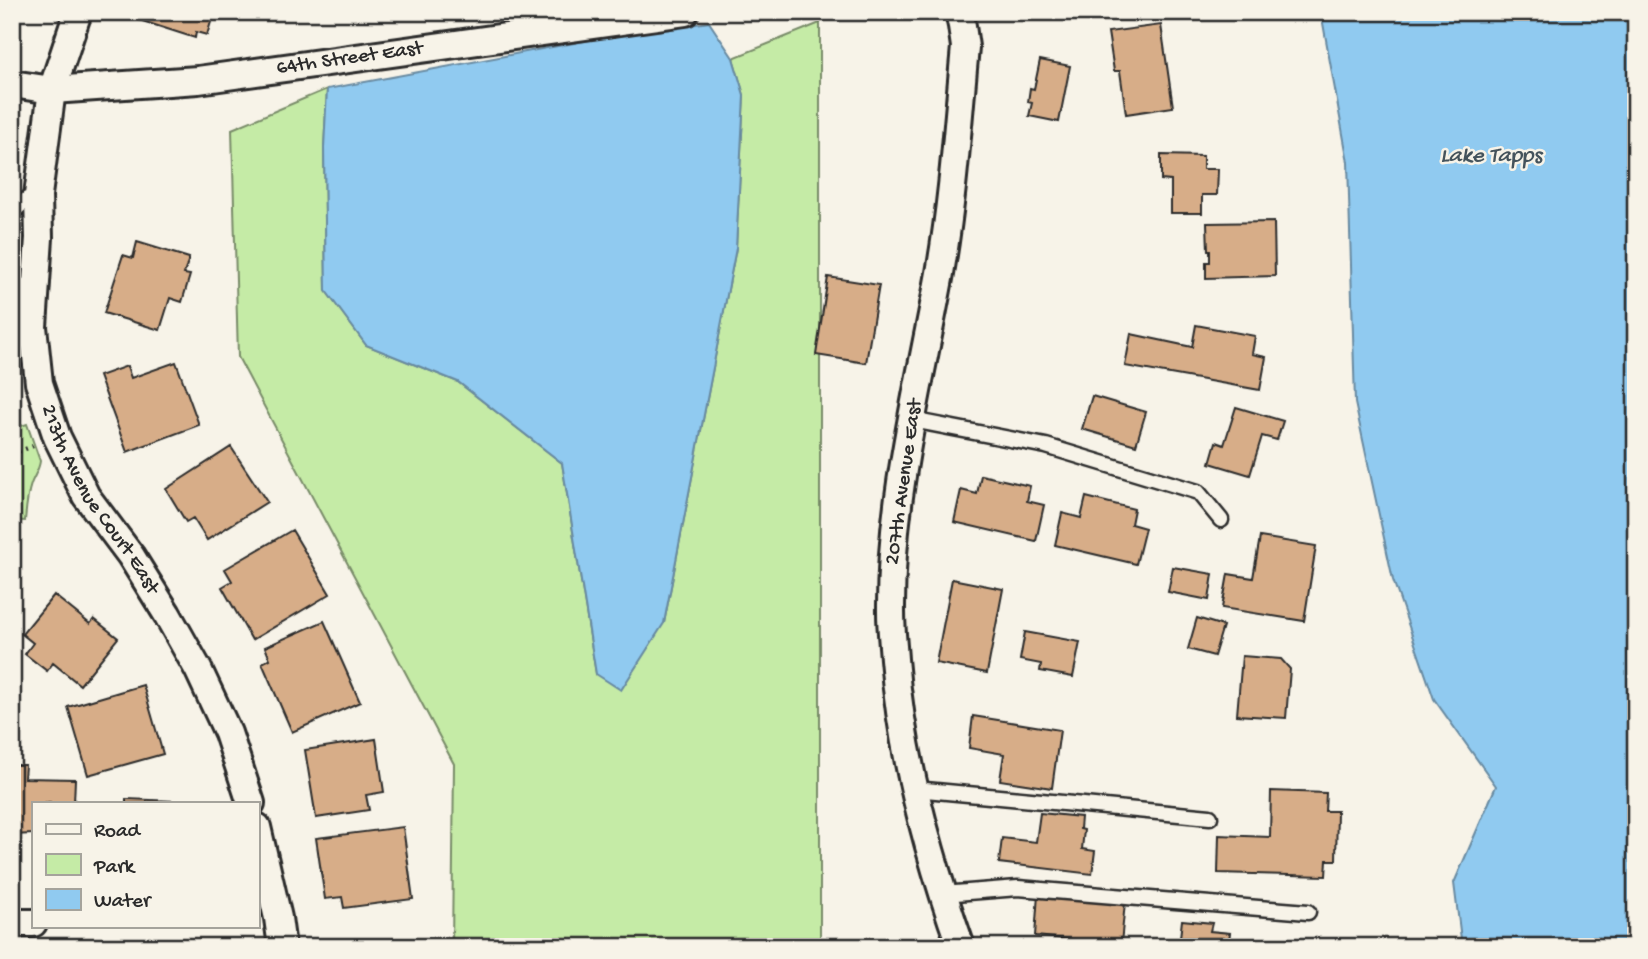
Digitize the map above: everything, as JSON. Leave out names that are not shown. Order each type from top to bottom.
[{"type":"street","name":"213th Avenue Court East","points":[[78,12],[52,90],[38,195],[39,238],[33,327],[39,383],[57,437],[86,496],[131,556],[192,658],[228,733],[251,802]]},
{"type":"street","name":"64th Street East","points":[[12,84],[52,90],[198,80],[685,12]]},
{"type":"street","name":"207th Avenue East","points":[[958,12],[965,47],[951,194],[940,270],[904,465],[891,565],[891,615],[897,698],[915,789],[930,853],[961,947]]},
{"type":"street","points":[[259,844],[268,919],[282,947]]},
{"type":"street","points":[[12,923],[32,923]]},
{"type":"lane","points":[[12,213],[27,199],[38,195]]},
{"type":"lane","points":[[12,278],[24,290],[35,295]]},
{"type":"lane","points":[[912,419],[1046,446],[1198,492],[1222,520]]},
{"type":"lane","points":[[915,789],[1210,817]]},
{"type":"lane","points":[[943,894],[1018,888],[1308,912]]},
{"type":"green space","points":[[820,23],[820,947],[452,947],[454,764],[238,357],[232,129],[327,89],[324,148],[326,291],[366,345],[458,382],[562,463],[596,674],[664,623],[736,248],[744,95],[733,58]]},
{"type":"green space","points":[[27,424],[40,461],[30,489],[25,521],[12,520],[12,429]]},
{"type":"water","name":"Lake Tapps","points":[[1321,12],[1636,12],[1636,947],[1462,947],[1454,883],[1496,786],[1434,699],[1393,580],[1355,403],[1348,162]]},
{"type":"water","points":[[709,22],[733,58],[744,95],[736,248],[664,623],[621,690],[596,674],[562,463],[458,382],[366,345],[326,291],[324,148],[327,89],[590,40]]},
{"type":"building","points":[[135,12],[214,12],[207,35],[196,32],[195,38],[133,18]]},
{"type":"building","points":[[1161,25],[1173,107],[1126,114],[1120,71],[1114,71],[1108,32]]},
{"type":"building","points":[[1040,60],[1070,66],[1059,122],[1029,116],[1032,103],[1028,102],[1030,88],[1034,89]]},
{"type":"building","points":[[1161,155],[1203,156],[1203,169],[1218,169],[1217,195],[1202,195],[1202,213],[1171,213],[1171,181],[1161,180]]},
{"type":"building","points":[[1274,222],[1275,276],[1206,278],[1206,262],[1210,262],[1207,223]]},
{"type":"building","points":[[137,242],[189,258],[184,274],[190,275],[182,302],[170,298],[160,330],[104,313],[123,255],[133,258]]},
{"type":"building","points":[[828,277],[879,285],[866,363],[816,355]]},
{"type":"building","points":[[1196,325],[1255,336],[1252,354],[1266,357],[1260,390],[1125,366],[1131,334],[1192,347]]},
{"type":"building","points":[[176,362],[199,425],[127,452],[99,376],[127,366],[131,378]]},
{"type":"building","points":[[1092,396],[1146,412],[1136,445],[1082,429]]},
{"type":"building","points":[[1236,407],[1283,421],[1277,440],[1262,436],[1250,475],[1210,463],[1216,442],[1224,445]]},
{"type":"building","points":[[231,447],[267,502],[207,540],[193,518],[186,522],[166,489]]},
{"type":"building","points":[[981,475],[1030,486],[1027,501],[1044,505],[1036,541],[954,522],[961,490],[977,494]]},
{"type":"building","points":[[1086,497],[1134,509],[1131,524],[1145,528],[1136,564],[1055,545],[1062,513],[1081,518]]},
{"type":"building","points":[[292,530],[330,594],[252,640],[222,587],[232,581],[225,569]]},
{"type":"building","points":[[1260,537],[1316,546],[1304,621],[1222,608],[1228,574],[1253,578]]},
{"type":"building","points":[[1173,567],[1213,574],[1209,600],[1168,592]]},
{"type":"building","points":[[952,579],[1003,589],[987,673],[936,663]]},
{"type":"building","points":[[54,595],[90,624],[94,619],[118,638],[80,685],[53,663],[47,671],[25,654],[33,643],[22,634]]},
{"type":"building","points":[[1197,618],[1223,626],[1214,656],[1188,649]]},
{"type":"building","points":[[324,621],[360,702],[292,732],[262,663],[270,659],[265,647]]},
{"type":"building","points":[[1025,632],[1080,642],[1073,677],[1040,671],[1041,664],[1020,660]]},
{"type":"building","points":[[1242,656],[1281,659],[1290,669],[1286,718],[1237,715]]},
{"type":"building","points":[[143,685],[163,754],[88,775],[68,707]]},
{"type":"building","points":[[973,716],[1060,730],[1052,788],[1000,780],[1004,754],[969,748]]},
{"type":"building","points":[[376,739],[384,792],[366,795],[369,810],[316,818],[305,750]]},
{"type":"building","points":[[12,765],[25,765],[24,778],[75,779],[74,802],[32,802],[32,834],[12,835]]},
{"type":"building","points":[[1271,791],[1326,793],[1325,811],[1337,811],[1336,860],[1327,860],[1326,876],[1218,873],[1219,835],[1270,837]]},
{"type":"building","points":[[126,799],[174,801],[174,802],[126,802]]},
{"type":"building","points":[[1040,813],[1081,817],[1080,829],[1084,830],[1082,849],[1095,851],[1092,874],[999,863],[1002,838],[1036,842]]},
{"type":"building","points":[[403,827],[413,899],[344,908],[342,897],[325,899],[316,838]]},
{"type":"building","points":[[1038,894],[1125,902],[1121,944],[1035,936]]},
{"type":"building","points":[[1182,920],[1212,923],[1210,931],[1230,933],[1228,947],[1179,947]]},
{"type":"building","points":[[340,940],[402,943],[402,947],[339,947]]}]
